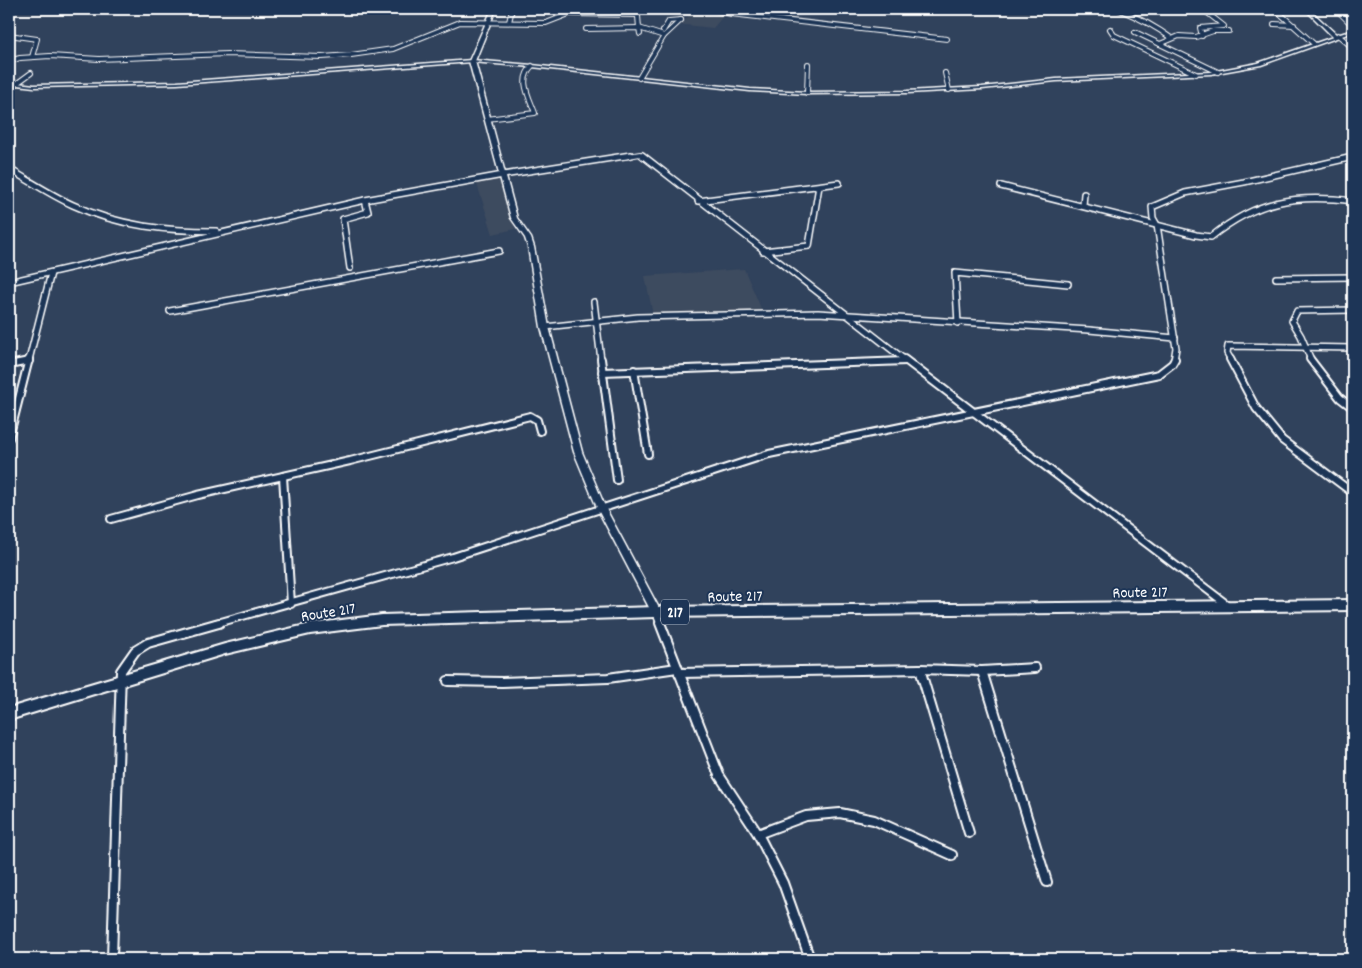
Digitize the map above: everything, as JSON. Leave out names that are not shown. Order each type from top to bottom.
[{"type":"main road","points":[[494,9],[472,61],[487,119],[514,218],[528,238],[531,247],[545,327],[578,452],[602,510],[656,612]]},
{"type":"main road","name":"Route 217","points":[[9,714],[225,649],[300,632],[382,620],[656,612],[1353,605]]},
{"type":"street","points":[[509,22],[512,9]]},
{"type":"street","points":[[9,61],[32,57],[68,56],[99,58],[234,54],[322,57],[388,50],[460,22],[550,22],[582,9]]},
{"type":"street","points":[[571,14],[638,15],[637,9],[578,11]]},
{"type":"street","points":[[712,9],[731,14],[947,39]]},
{"type":"street","points":[[1118,9],[1148,22],[1151,27],[1171,38]]},
{"type":"street","points":[[1275,9],[1314,44]]},
{"type":"street","points":[[1307,9],[1353,48]]},
{"type":"street","points":[[1336,9],[1353,26]]},
{"type":"street","points":[[1202,36],[1200,28],[1224,26],[1205,11]]},
{"type":"street","points":[[638,16],[640,34]]},
{"type":"street","points":[[639,78],[664,36],[681,20],[669,21],[662,31]]},
{"type":"street","points":[[1274,24],[1294,25]]},
{"type":"street","points":[[586,29],[639,28],[664,36]]},
{"type":"street","points":[[1110,30],[1114,35],[1196,74]]},
{"type":"street","points":[[1160,44],[1182,35],[1202,36],[1213,31],[1229,31]]},
{"type":"street","points":[[9,83],[53,86],[177,83],[472,61],[750,90],[807,93],[949,90],[1056,80],[1218,72],[1259,64],[1353,31]]},
{"type":"street","points":[[1135,32],[1218,72]]},
{"type":"street","points":[[9,35],[37,39],[32,57]]},
{"type":"street","points":[[9,65],[18,63]]},
{"type":"street","points":[[807,93],[808,64]]},
{"type":"street","points":[[487,119],[535,113],[524,79],[525,73],[532,66]]},
{"type":"street","points":[[16,84],[31,73]]},
{"type":"street","points":[[945,73],[949,90]]},
{"type":"street","points":[[9,282],[365,200],[503,175],[640,154],[906,361],[1229,606]]},
{"type":"street","points":[[112,959],[121,671],[135,651],[148,643],[454,557],[769,454],[1159,374],[1171,367],[1177,356],[1175,338],[1171,327],[1157,225],[1153,218],[1152,207],[1160,201],[1173,197],[1353,156]]},
{"type":"street","points":[[9,169],[80,208],[122,222],[168,231],[227,231]]},
{"type":"street","points":[[698,200],[839,183]]},
{"type":"street","points":[[763,251],[808,246],[818,186]]},
{"type":"street","points":[[1001,186],[1211,237],[1234,217],[1283,199],[1296,197],[1353,201]]},
{"type":"street","points":[[1082,205],[1084,194]]},
{"type":"street","points":[[350,268],[343,219],[368,212],[365,200]]},
{"type":"street","points":[[170,311],[500,251]]},
{"type":"street","points":[[9,438],[51,273]]},
{"type":"street","points":[[958,323],[955,273],[1068,284]]},
{"type":"street","points":[[1276,278],[1353,278]]},
{"type":"street","points":[[594,302],[617,480]]},
{"type":"street","points":[[1353,310],[1297,311],[1292,321],[1311,360],[1340,398],[1353,408]]},
{"type":"street","points":[[545,327],[596,320],[647,317],[846,314],[1175,338]]},
{"type":"street","points":[[1353,348],[1228,346],[1227,353],[1256,408],[1282,440],[1353,493]]},
{"type":"street","points":[[9,365],[29,361]]},
{"type":"street","points":[[602,372],[906,361]]},
{"type":"street","points":[[634,370],[648,454]]},
{"type":"street","points":[[111,519],[198,495],[530,416],[538,420],[540,431]]},
{"type":"street","points":[[283,476],[291,604]]},
{"type":"street","points":[[1353,598],[1353,605]]},
{"type":"street","points":[[656,612],[719,775],[758,834],[783,883],[810,959]]},
{"type":"street","points":[[448,681],[502,682],[608,678],[678,670],[920,669],[982,671],[1035,668]]},
{"type":"street","points":[[920,669],[969,833]]},
{"type":"street","points":[[982,671],[1047,882]]},
{"type":"street","points":[[758,834],[770,832],[806,816],[826,812],[880,822],[952,856]]},
{"type":"shaded area","points":[[697,12],[711,16],[724,15],[713,28],[676,24],[677,22],[681,23],[688,17],[688,14]]},
{"type":"shaded area","points":[[500,177],[515,229],[493,234],[476,181]]},
{"type":"shaded area","points":[[744,269],[763,313],[653,315],[645,276]]},
{"type":"waterway","points":[[9,14],[18,9]]},
{"type":"waterway","points":[[551,23],[570,16]]},
{"type":"waterway","points":[[358,56],[392,51]]}]
